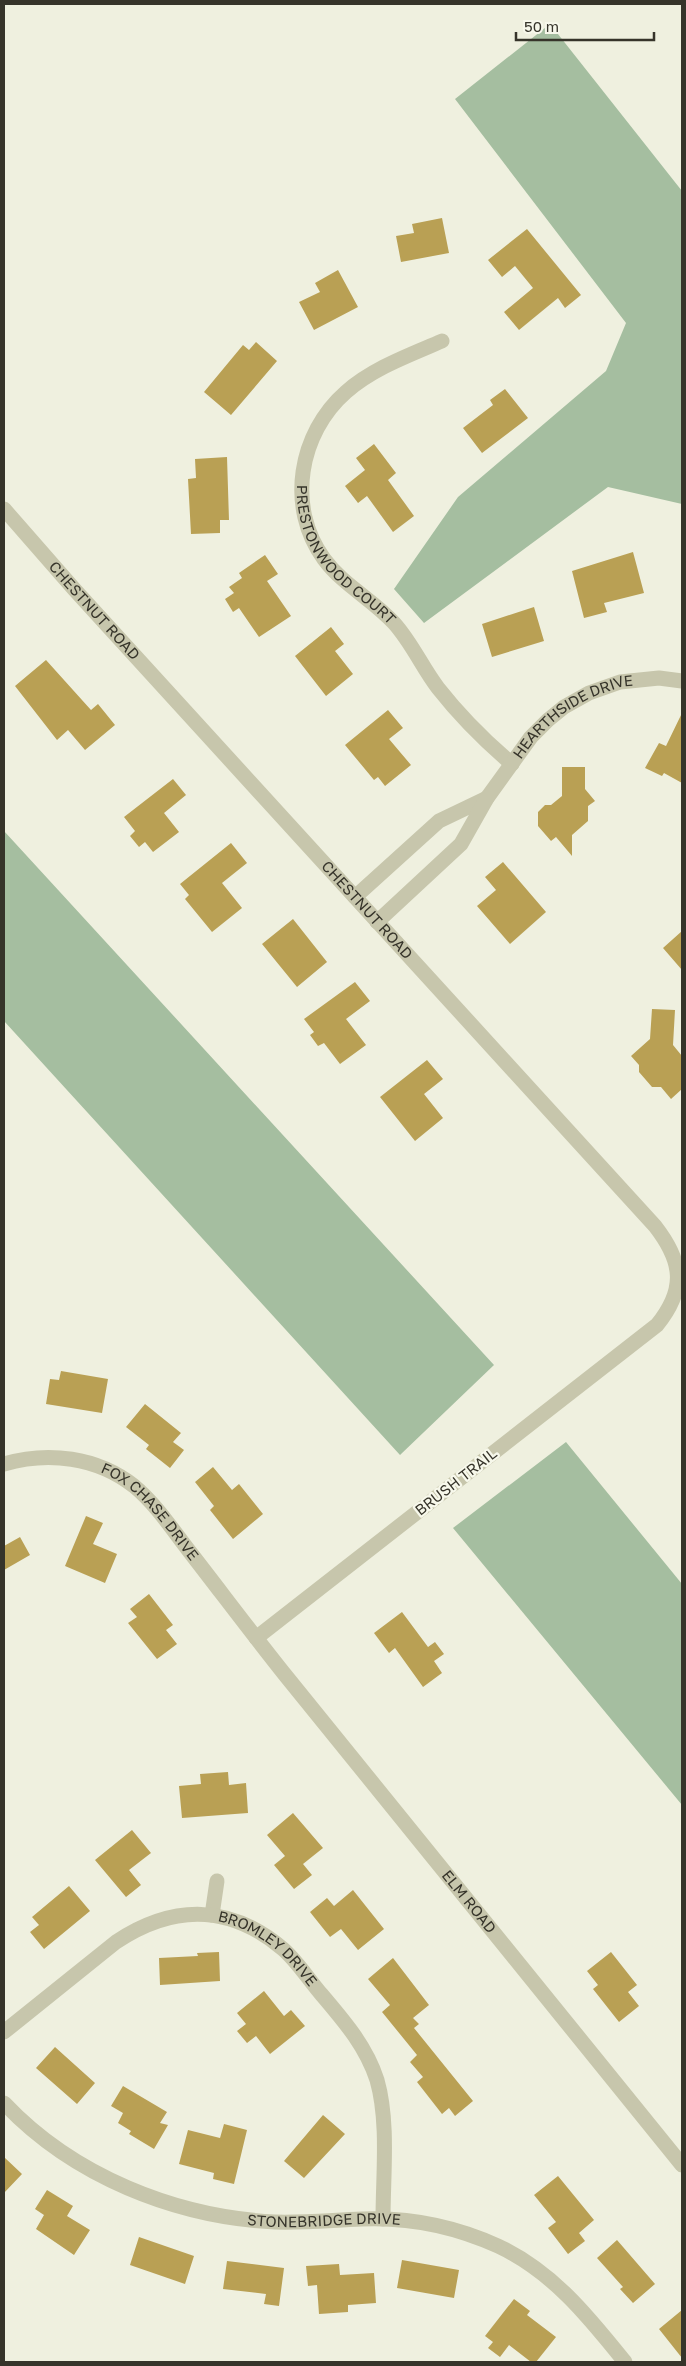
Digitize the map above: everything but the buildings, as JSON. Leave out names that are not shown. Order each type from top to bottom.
[{"type":"street","name":"PRESTONWOOD COURT","points":[[442,340],[362,380],[346,392],[326,412],[311,438],[306,452],[301,493],[304,514],[315,545],[332,569],[394,623],[414,647],[437,687],[452,705],[485,741],[512,764]]},
{"type":"street","name":"CHESTNUT ROAD","points":[[4,509],[74,589],[667,1241],[676,1255],[680,1270],[680,1284],[676,1298],[668,1313],[656,1325]]},
{"type":"street","name":"HEARTHSIDE DRIVE","points":[[378,922],[462,844],[488,798],[532,737],[564,707],[590,693],[635,680],[659,678],[682,681]]},
{"type":"street","name":"HEARTHSIDE DRIVE","points":[[355,897],[439,821],[488,798]]},
{"type":"street","name":"BRUSH TRAIL","points":[[256,1638],[656,1325]]},
{"type":"street","name":"FOX CHASE DRIVE","points":[[4,1464],[18,1459],[67,1458],[92,1464],[113,1473],[134,1486],[155,1507],[256,1638]]},
{"type":"street","name":"ELM ROAD","points":[[256,1638],[682,2165]]},
{"type":"street","points":[[212,1915],[217,1881]]},
{"type":"street","name":"BROMLEY DRIVE","points":[[4,2032],[116,1942],[136,1929],[174,1916],[212,1915],[247,1925],[261,1932],[284,1950],[354,2033],[363,2047],[377,2081],[381,2099],[383,2219]]},
{"type":"street","name":"STONEBRIDGE DRIVE","points":[[4,2103],[50,2145],[132,2190],[168,2203],[225,2216],[275,2222],[383,2219],[437,2225],[474,2236],[500,2247],[531,2264],[560,2286],[626,2362]]},
{"type":"green space","points":[[550,24],[682,191],[682,504],[608,487],[424,623],[394,589],[458,497],[606,371],[626,323],[455,99]]},
{"type":"green space","points":[[4,831],[494,1365],[400,1455],[4,1021]]},
{"type":"green space","points":[[566,1442],[682,1584],[682,1805],[453,1528]]}]
